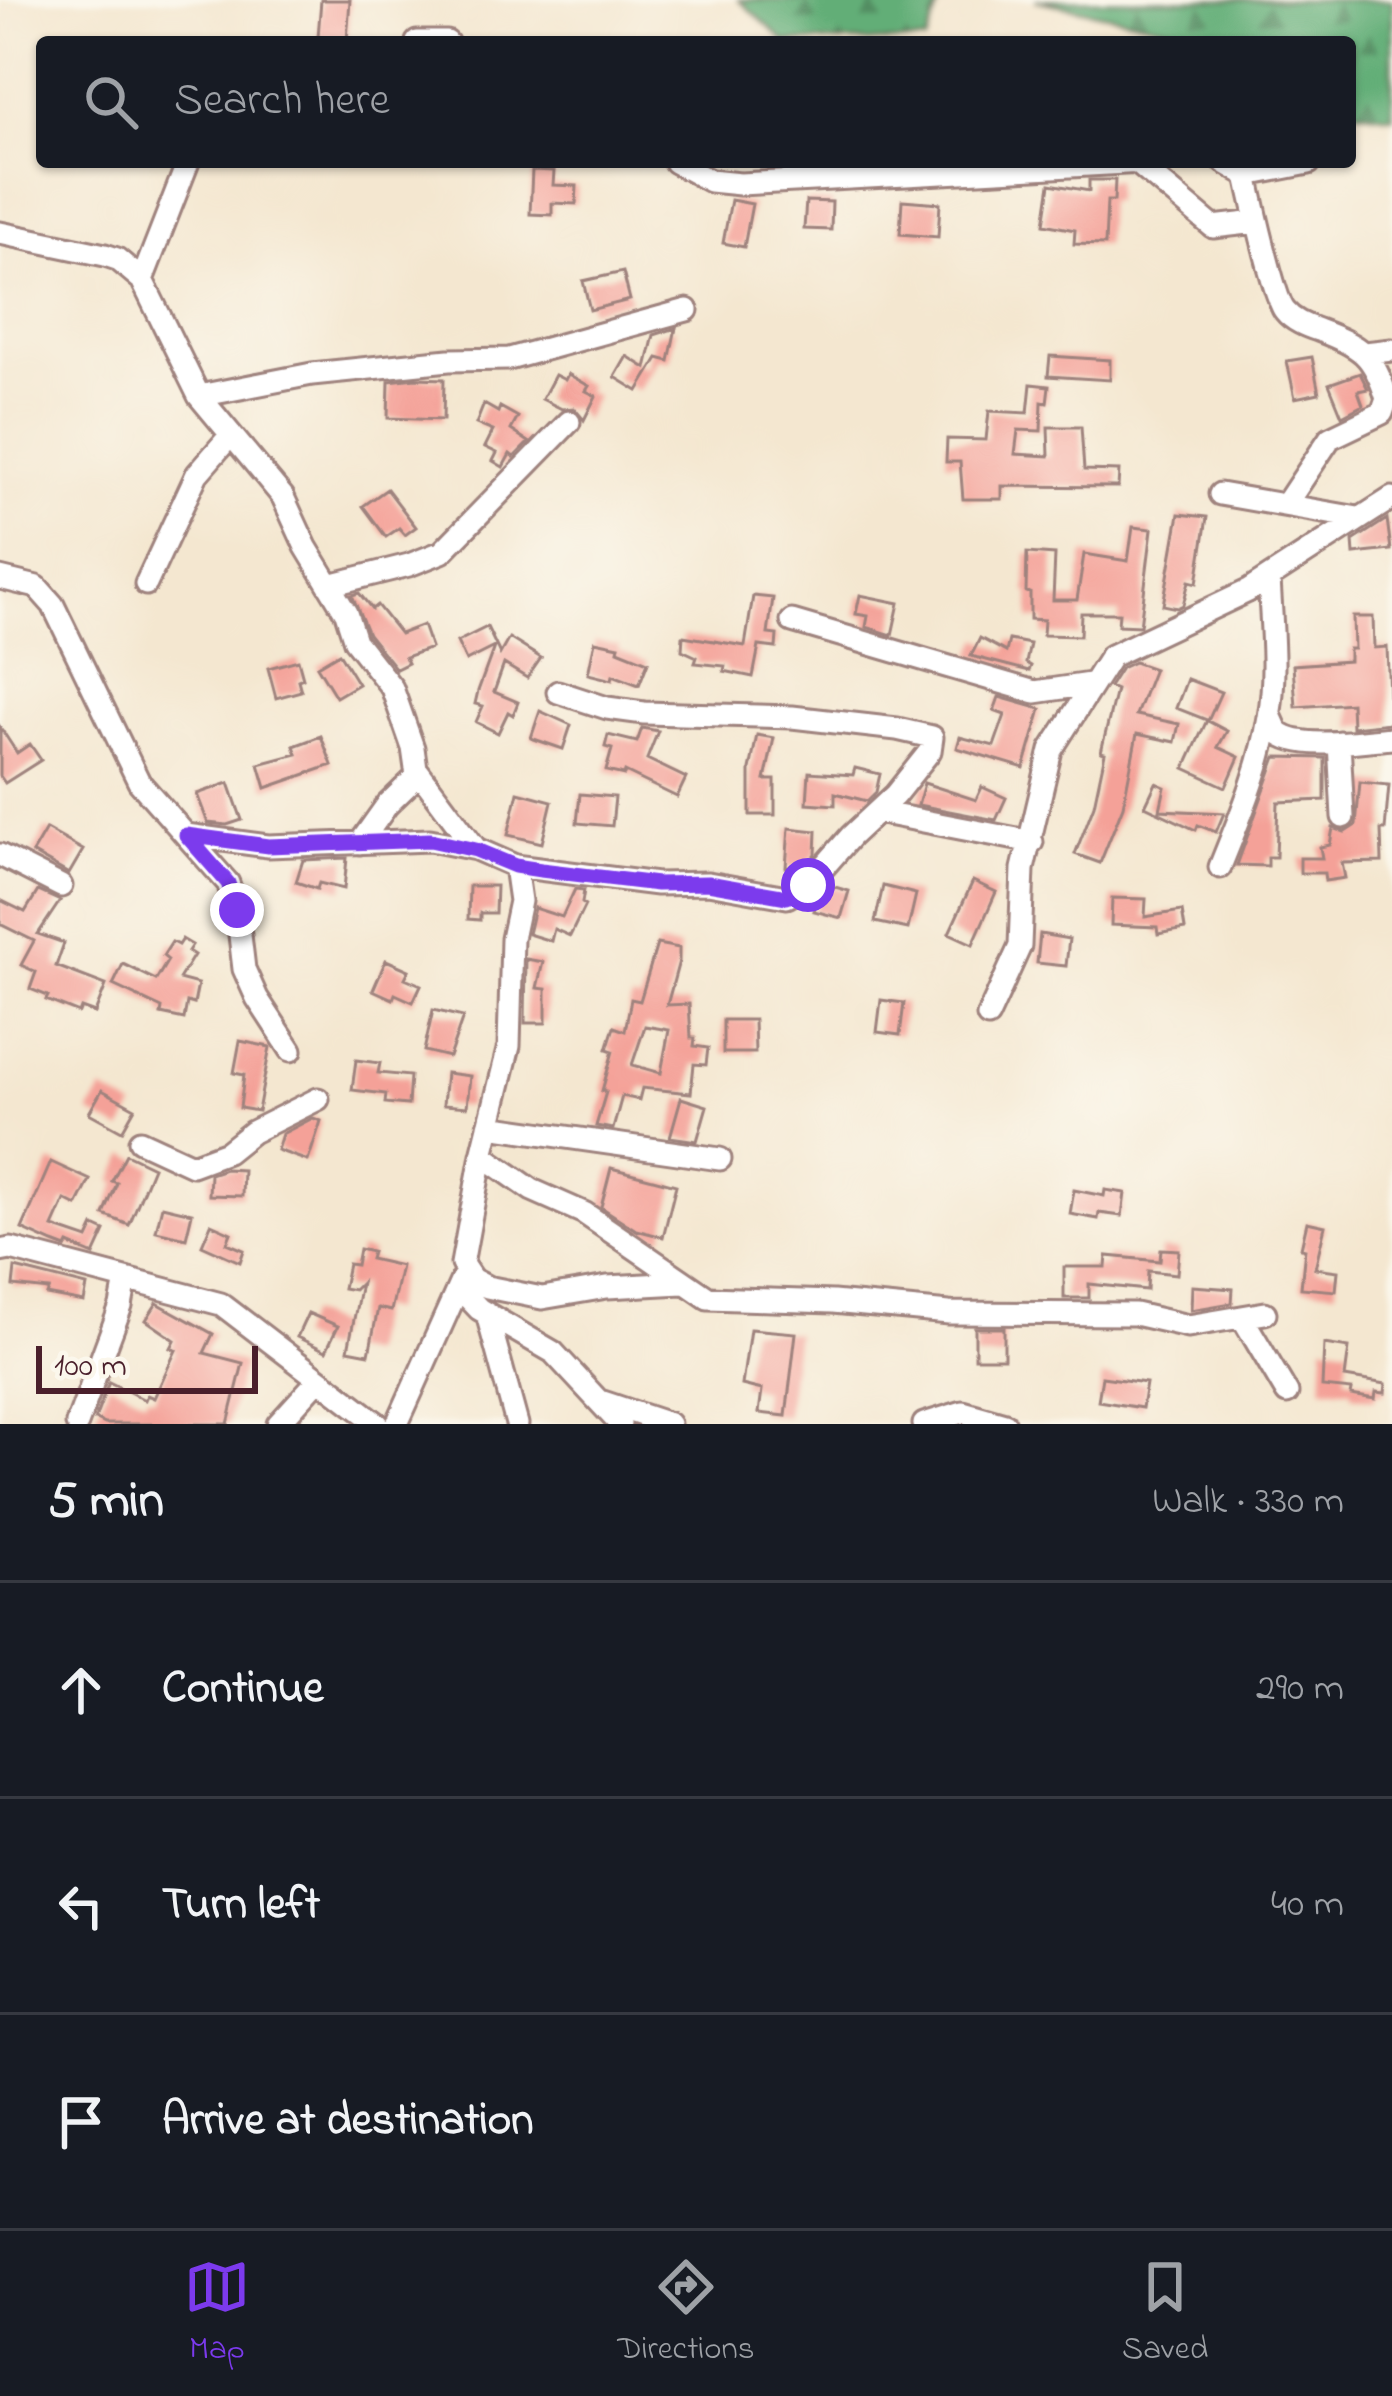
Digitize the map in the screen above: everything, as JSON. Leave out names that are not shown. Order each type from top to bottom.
[{"type":"street","points":[[142,280],[186,168]]},
{"type":"street","points":[[686,168],[710,181],[740,184],[1031,168]]},
{"type":"street","points":[[1147,168],[1213,227],[1257,222]]},
{"type":"street","points":[[1235,168],[1247,175],[1283,168]]},
{"type":"street","points":[[1247,175],[1284,310],[1303,325],[1366,352],[1392,350]]},
{"type":"street","points":[[0,233],[117,259],[142,280],[199,396],[283,497],[346,613],[355,641],[392,688],[418,772],[476,850]]},
{"type":"street","points":[[199,396],[312,374],[509,358],[687,310]]},
{"type":"street","points":[[1286,504],[1330,438],[1382,413],[1387,399],[1366,352]]},
{"type":"street","points":[[328,585],[442,552],[569,422]]},
{"type":"street","points":[[146,584],[196,474],[230,436]]},
{"type":"street","points":[[1220,494],[1358,518]]},
{"type":"street","points":[[988,1016],[1020,946],[1022,882],[1051,750],[1111,656],[1269,578],[1392,498]]},
{"type":"street","points":[[0,578],[37,587],[52,604],[139,782],[228,883],[235,897],[244,969],[291,1050]]},
{"type":"street","points":[[1220,867],[1270,715],[1269,578]]},
{"type":"street","points":[[793,621],[1034,692],[1090,684]]},
{"type":"street","points":[[186,835],[268,846],[430,840],[476,850],[515,866],[657,884],[708,883],[787,897],[808,885],[920,766],[932,737],[792,718],[644,713],[607,708],[558,692]]},
{"type":"street","points":[[1270,715],[1277,732],[1291,739],[1392,738]]},
{"type":"street","points":[[1339,742],[1343,817]]},
{"type":"street","points":[[361,843],[418,772]]},
{"type":"street","points":[[877,812],[1032,842]]},
{"type":"street","points":[[0,855],[61,886]]},
{"type":"street","points":[[397,1424],[462,1280],[482,1155],[510,1042],[512,939],[520,902],[515,866]]},
{"type":"street","points":[[140,1141],[193,1165],[227,1152],[252,1132],[318,1099]]},
{"type":"street","points":[[490,1126],[720,1159]]},
{"type":"street","points":[[482,1155],[532,1190],[584,1213],[700,1294],[718,1300],[833,1302],[949,1313],[1135,1314],[1188,1326],[1254,1315],[1287,1393]]},
{"type":"street","points":[[0,1251],[11,1249],[221,1304],[378,1424]]},
{"type":"street","points":[[77,1424],[121,1306],[126,1279]]},
{"type":"street","points":[[462,1280],[556,1298],[607,1287],[683,1282]]},
{"type":"street","points":[[462,1280],[487,1314],[517,1424]]},
{"type":"street","points":[[534,1339],[556,1298]]},
{"type":"street","points":[[487,1314],[534,1339],[602,1401],[620,1424]]},
{"type":"street","points":[[278,1424],[319,1379]]},
{"type":"street","points":[[602,1401],[669,1424]]},
{"type":"street","points":[[924,1424],[963,1412],[1005,1424]]},
{"type":"green space","points":[[739,0],[941,0],[928,36],[778,36]]},
{"type":"green space","points":[[1035,0],[1392,0],[1392,116],[1356,111],[1356,36],[1210,36]]},
{"type":"building","points":[[321,0],[350,0],[347,36],[318,36]]},
{"type":"building","points":[[532,170],[554,171],[553,185],[577,186],[576,204],[552,203],[552,215],[530,214]]},
{"type":"building","points":[[1089,180],[1115,180],[1114,201],[1107,201],[1105,245],[1074,244],[1075,230],[1044,224],[1050,184],[1089,191]]},
{"type":"building","points":[[731,200],[752,204],[744,247],[723,243]]},
{"type":"building","points":[[902,200],[940,203],[938,237],[900,234]]},
{"type":"building","points":[[806,201],[832,202],[831,230],[804,229]]},
{"type":"building","points":[[623,272],[630,300],[590,310],[583,281]]},
{"type":"building","points":[[676,328],[669,361],[658,358],[638,391],[615,377],[627,356],[646,368],[654,335]]},
{"type":"building","points":[[1050,356],[1110,360],[1110,380],[1048,376]]},
{"type":"building","points":[[1312,357],[1319,393],[1295,398],[1287,361]]},
{"type":"building","points":[[1360,373],[1368,389],[1358,391],[1363,405],[1342,416],[1329,384]]},
{"type":"building","points":[[568,374],[596,396],[584,420],[574,408],[562,409],[542,399],[555,375],[565,380]]},
{"type":"building","points":[[444,379],[443,420],[388,418],[389,381]]},
{"type":"building","points":[[1031,384],[1049,386],[1047,403],[1042,402],[1041,431],[1018,430],[1015,454],[1049,456],[1048,427],[1081,427],[1084,470],[1119,471],[1118,487],[1002,486],[1002,499],[963,499],[960,462],[946,462],[947,439],[986,440],[989,411],[1028,413]]},
{"type":"building","points":[[484,404],[518,417],[511,430],[529,442],[514,457],[510,454],[503,467],[493,461],[497,453],[485,447],[493,431],[476,424]]},
{"type":"building","points":[[387,489],[416,527],[405,535],[399,528],[386,537],[363,506]]},
{"type":"building","points":[[1179,514],[1207,517],[1197,583],[1189,581],[1183,605],[1177,608],[1163,605]]},
{"type":"building","points":[[1387,519],[1391,550],[1354,554],[1353,541]]},
{"type":"building","points":[[1133,527],[1152,529],[1140,626],[1118,625],[1119,613],[1081,613],[1080,636],[1043,635],[1044,620],[1030,619],[1027,553],[1055,555],[1053,600],[1077,600],[1084,554],[1128,561]]},
{"type":"building","points":[[359,593],[372,609],[377,605],[400,634],[423,625],[431,648],[405,657],[408,663],[396,669],[368,634],[352,595]]},
{"type":"building","points":[[860,595],[899,603],[892,635],[866,627],[868,616],[856,614]]},
{"type":"building","points":[[753,596],[773,598],[768,634],[777,635],[776,648],[759,646],[753,677],[724,671],[725,666],[695,663],[697,657],[682,650],[683,636],[745,646]]},
{"type":"building","points":[[1353,617],[1373,617],[1374,648],[1387,647],[1390,723],[1352,727],[1351,703],[1296,707],[1293,665],[1349,661],[1349,649],[1354,649]]},
{"type":"building","points":[[487,627],[500,654],[509,638],[541,658],[527,678],[504,664],[494,692],[518,702],[498,733],[476,722],[483,706],[475,704],[494,647],[466,661],[457,642]]},
{"type":"building","points":[[980,638],[1006,652],[1009,640],[1030,644],[1029,671],[971,656]]},
{"type":"building","points":[[595,641],[619,646],[618,650],[648,662],[639,685],[613,675],[612,680],[588,674]]},
{"type":"building","points":[[339,653],[358,684],[336,697],[317,666]]},
{"type":"building","points":[[298,660],[301,691],[276,698],[268,668]]},
{"type":"building","points":[[1134,662],[1154,669],[1136,715],[1179,724],[1175,742],[1137,734],[1123,806],[1100,863],[1075,854],[1094,805],[1105,753],[1101,752],[1116,690],[1109,687],[1121,668]]},
{"type":"building","points":[[1187,679],[1221,692],[1208,721],[1227,731],[1218,747],[1239,757],[1226,787],[1185,768],[1207,720],[1176,708]]},
{"type":"building","points":[[999,697],[1041,709],[1024,768],[957,748],[960,737],[994,746],[1005,715],[994,711]]},
{"type":"building","points":[[540,711],[571,725],[563,749],[531,738]]},
{"type":"building","points":[[0,727],[17,753],[30,744],[41,760],[5,783],[0,776]]},
{"type":"building","points":[[642,728],[658,731],[647,759],[686,778],[677,797],[625,772],[606,771],[612,749],[605,747],[608,735],[637,742]]},
{"type":"building","points":[[757,735],[774,738],[765,780],[775,780],[775,815],[750,815],[750,770]]},
{"type":"building","points":[[321,736],[332,765],[266,788],[259,764],[297,754],[294,746]]},
{"type":"building","points":[[1276,757],[1325,758],[1325,800],[1278,802],[1276,857],[1268,857],[1268,866],[1237,865]]},
{"type":"building","points":[[855,768],[880,774],[876,792],[867,801],[835,793],[835,805],[807,803],[809,772],[853,775]]},
{"type":"building","points":[[1360,782],[1389,785],[1385,830],[1381,830],[1382,862],[1342,863],[1345,878],[1325,881],[1324,873],[1300,873],[1300,858],[1322,858],[1320,847],[1330,845],[1333,828],[1345,832],[1356,825]]},
{"type":"building","points":[[229,783],[242,820],[227,825],[208,823],[197,794]]},
{"type":"building","points":[[924,783],[976,800],[982,787],[1006,798],[996,820],[918,805]]},
{"type":"building","points":[[1156,783],[1165,787],[1160,810],[1224,813],[1216,832],[1198,825],[1196,830],[1145,806]]},
{"type":"building","points":[[518,792],[552,801],[542,843],[508,835]]},
{"type":"building","points":[[580,794],[615,797],[612,826],[577,823]]},
{"type":"building","points":[[789,828],[817,831],[816,854],[803,868],[786,867]]},
{"type":"building","points":[[46,829],[83,850],[69,874],[32,853]]},
{"type":"building","points":[[347,858],[344,889],[319,883],[317,889],[296,882],[303,860]]},
{"type":"building","points":[[973,881],[996,892],[973,944],[949,933]]},
{"type":"building","points":[[828,885],[849,891],[841,918],[814,911]]},
{"type":"building","points":[[469,886],[496,886],[495,913],[468,919]]},
{"type":"building","points":[[883,886],[916,894],[908,929],[875,922]]},
{"type":"building","points":[[575,889],[584,890],[585,905],[570,936],[554,929],[551,941],[528,934],[534,908],[562,917]]},
{"type":"building","points":[[38,891],[60,901],[38,934],[64,943],[56,966],[106,985],[95,1013],[81,1008],[79,1013],[30,989],[36,972],[21,965],[34,941],[0,924],[0,900],[25,912]]},
{"type":"building","points":[[1112,898],[1146,899],[1145,917],[1182,911],[1185,929],[1158,934],[1157,927],[1111,925]]},
{"type":"building","points":[[1040,934],[1069,939],[1066,966],[1037,963]]},
{"type":"building","points":[[182,939],[192,945],[188,951],[194,955],[179,979],[198,984],[194,1004],[187,1002],[184,1019],[161,1014],[162,1008],[113,985],[123,964],[156,980],[168,960],[163,956],[172,942],[178,945]]},
{"type":"building","points":[[657,944],[679,948],[667,1005],[689,1004],[691,1038],[695,1038],[694,1046],[708,1048],[706,1065],[694,1064],[691,1093],[642,1088],[639,1100],[622,1096],[613,1129],[596,1126],[606,1092],[602,1091],[613,1051],[607,1049],[614,1027],[625,1031],[631,999],[640,1001]],"holes":[[[645,1026],[669,1030],[661,1073],[632,1065]]]},
{"type":"building","points":[[526,959],[543,962],[537,988],[546,989],[546,1023],[525,1023]]},
{"type":"building","points":[[386,960],[409,970],[405,978],[421,985],[413,1002],[373,990]]},
{"type":"building","points":[[881,1000],[904,1003],[900,1035],[877,1032]]},
{"type":"building","points":[[433,1010],[463,1017],[449,1057],[424,1051]]},
{"type":"building","points":[[723,1020],[754,1020],[755,1053],[723,1053]]},
{"type":"building","points":[[240,1041],[270,1047],[258,1111],[240,1108],[244,1075],[234,1073]]},
{"type":"building","points":[[356,1060],[380,1063],[378,1073],[410,1076],[408,1105],[385,1103],[386,1094],[352,1090]]},
{"type":"building","points":[[446,1073],[470,1076],[467,1107],[443,1105]]},
{"type":"building","points":[[102,1090],[135,1108],[122,1131],[89,1113]]},
{"type":"building","points":[[681,1098],[707,1106],[697,1141],[670,1137]]},
{"type":"building","points":[[313,1118],[321,1121],[308,1161],[277,1150],[282,1134]]},
{"type":"building","points":[[126,1154],[153,1167],[129,1225],[104,1215],[117,1183],[112,1181]]},
{"type":"building","points":[[51,1162],[90,1180],[77,1206],[65,1200],[53,1227],[88,1239],[94,1226],[105,1231],[94,1255],[22,1229]]},
{"type":"building","points":[[611,1168],[676,1185],[663,1237],[636,1230],[601,1207]]},
{"type":"building","points":[[243,1170],[242,1196],[209,1195],[210,1174]]},
{"type":"building","points":[[1074,1190],[1104,1196],[1105,1190],[1125,1193],[1122,1216],[1099,1213],[1098,1219],[1070,1214]]},
{"type":"building","points":[[162,1206],[192,1213],[186,1238],[156,1231]]},
{"type":"building","points":[[1307,1222],[1325,1226],[1315,1268],[1338,1271],[1336,1291],[1301,1288],[1305,1249],[1301,1248]]},
{"type":"building","points":[[211,1224],[231,1233],[227,1243],[244,1250],[240,1262],[202,1245]]},
{"type":"building","points":[[359,1249],[372,1252],[370,1259],[401,1266],[391,1311],[378,1308],[369,1354],[348,1350],[361,1283],[354,1290],[343,1288],[348,1264],[356,1265]]},
{"type":"building","points":[[1161,1249],[1179,1250],[1177,1274],[1148,1271],[1147,1290],[1089,1284],[1089,1298],[1064,1298],[1064,1267],[1106,1267],[1107,1256],[1160,1261]]},
{"type":"building","points":[[15,1268],[87,1286],[84,1302],[47,1295],[49,1290],[13,1286]]},
{"type":"building","points":[[1192,1286],[1233,1289],[1232,1303],[1191,1310]]},
{"type":"building","points":[[157,1303],[213,1334],[204,1353],[243,1363],[228,1424],[105,1424],[95,1419],[109,1382],[145,1400],[147,1395],[154,1398],[176,1350],[171,1348],[175,1340],[146,1320]]},
{"type":"building","points":[[308,1313],[338,1326],[326,1351],[297,1337]]},
{"type":"building","points":[[975,1328],[1004,1328],[1004,1358],[975,1358]]},
{"type":"building","points":[[750,1329],[796,1333],[786,1416],[759,1413],[762,1390],[742,1385]]},
{"type":"building","points":[[1324,1344],[1349,1348],[1345,1377],[1386,1384],[1385,1393],[1376,1392],[1375,1399],[1351,1395],[1352,1390],[1322,1387]]},
{"type":"building","points":[[1102,1377],[1146,1383],[1142,1408],[1098,1401]]},
{"type":"route","points":[[237,910],[228,883],[186,835],[268,846],[430,840],[476,850],[515,866],[657,884],[708,883],[787,897],[808,885]]}]
